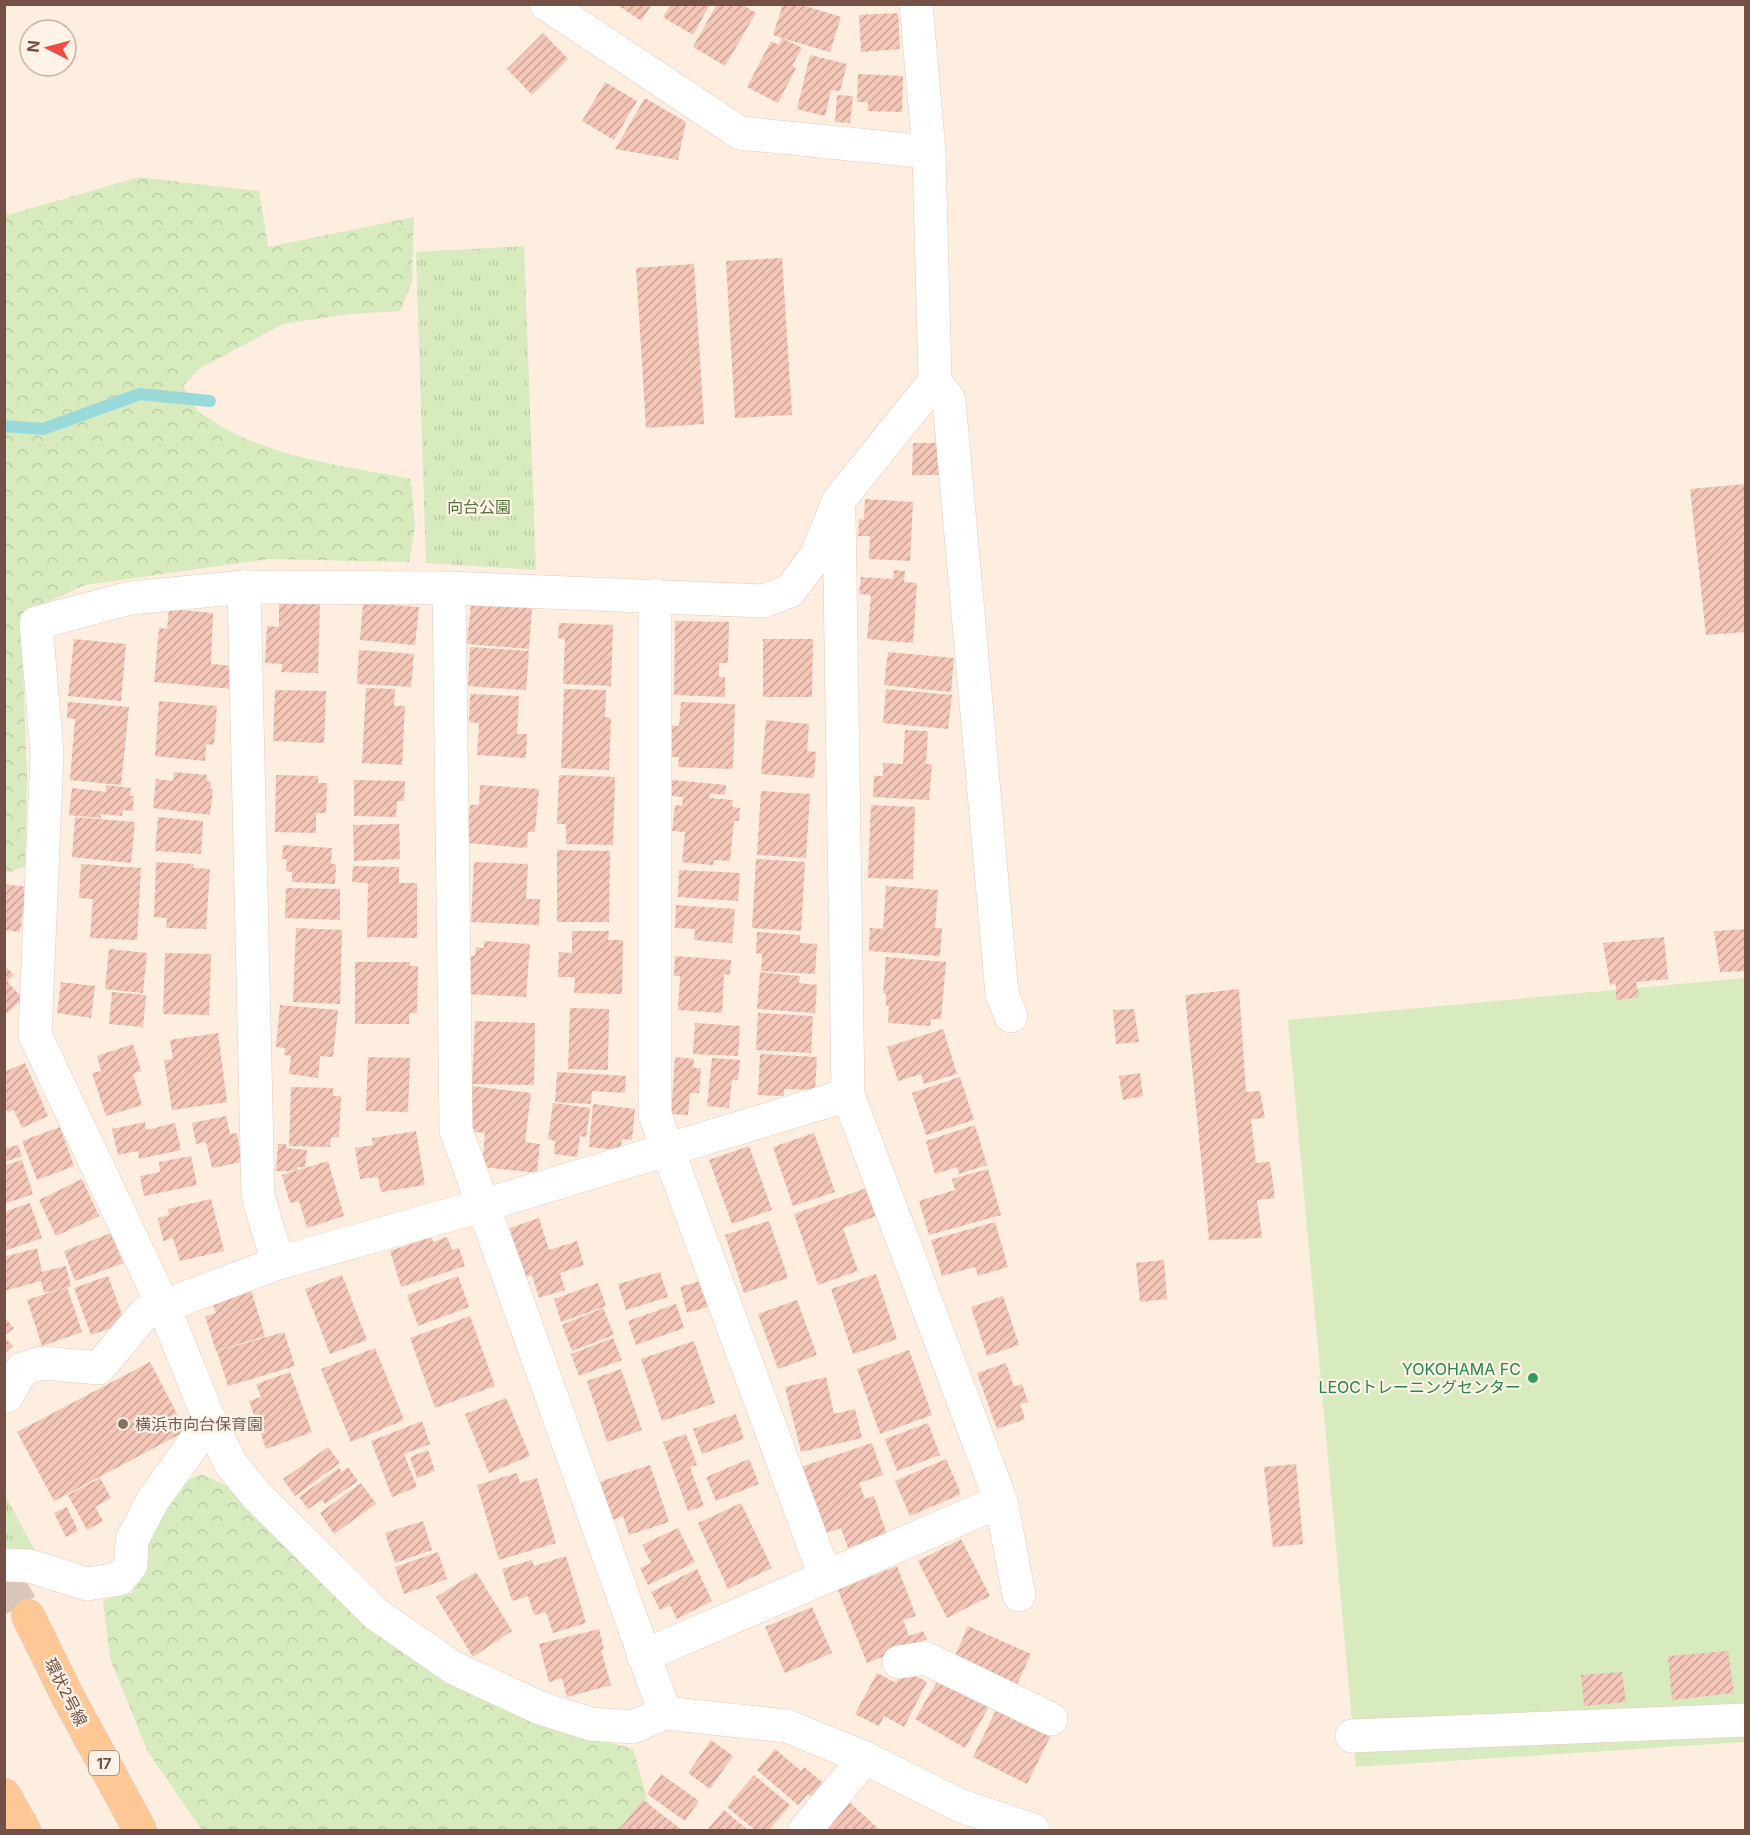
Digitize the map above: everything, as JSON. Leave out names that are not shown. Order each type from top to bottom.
[{"type":"main road","name":"環状2号線","points":[[28,1616],[67,1695],[140,1830]]},
{"type":"main road","points":[[4,1795],[24,1830]]},
{"type":"street","points":[[546,4],[740,133],[929,152]]},
{"type":"street","points":[[916,4],[929,152],[936,381],[949,400],[1002,994],[1011,1016]]},
{"type":"street","points":[[936,381],[839,500],[816,556],[790,591],[763,601],[449,588],[244,587],[130,598],[36,623],[47,753],[35,1035],[162,1305],[210,1421],[231,1464],[257,1496],[376,1614],[454,1668],[540,1708],[591,1724],[633,1726],[665,1713],[791,1716],[865,1758],[962,1806],[1013,1828]]},
{"type":"street","points":[[839,500],[849,1095],[1001,1501],[1019,1595]]},
{"type":"street","points":[[244,587],[258,1196],[278,1263]]},
{"type":"street","points":[[449,588],[456,1130],[481,1206],[665,1713]]},
{"type":"street","points":[[655,595],[655,1115],[825,1576]]},
{"type":"street","points":[[7,1396],[22,1369],[42,1364],[99,1368],[145,1313],[278,1263],[668,1151],[849,1095]]},
{"type":"street","points":[[4,1565],[30,1566],[87,1584],[119,1579],[131,1565],[132,1540],[153,1500],[210,1421]]},
{"type":"street","points":[[643,1656],[1001,1501]]},
{"type":"street","points":[[898,1662],[925,1658],[1051,1719]]},
{"type":"street","points":[[1352,1736],[1746,1720]]},
{"type":"street","points":[[805,1830],[865,1758]]},
{"type":"green space","points":[[139,177],[259,191],[268,247],[414,217],[412,282],[400,311],[350,314],[283,324],[199,369],[183,386],[201,413],[249,440],[275,450],[329,464],[411,479],[415,527],[409,562],[269,559],[85,585],[48,602],[21,619],[27,774],[25,866],[5,874],[4,205],[8,215]]},
{"type":"green space","name":"向台公園","points":[[524,246],[536,570],[426,563],[416,252]]},
{"type":"green space","name":"YOKOHAMA FC LEOCトレーニングセンター","points":[[1745,978],[1745,1742],[1356,1767],[1288,1020]]},
{"type":"green space","points":[[201,1474],[240,1492],[535,1721],[633,1749],[656,1830],[202,1830],[148,1752],[110,1659],[103,1600],[132,1593],[142,1568],[143,1538],[178,1485]]},
{"type":"green space","points":[[4,1493],[54,1586],[5,1568]]},
{"type":"building","points":[[616,4],[652,4],[641,21]]},
{"type":"building","points":[[671,4],[710,4],[693,35],[663,17]]},
{"type":"building","points":[[717,4],[741,4],[756,13],[725,66],[693,47]]},
{"type":"building","points":[[783,4],[799,4],[841,17],[830,52],[773,35]]},
{"type":"building","points":[[898,13],[900,49],[861,52],[859,15]]},
{"type":"building","points":[[543,33],[568,59],[532,95],[507,69]]},
{"type":"building","points":[[782,38],[802,48],[792,66],[796,68],[778,103],[747,87],[771,41],[779,45]]},
{"type":"building","points":[[810,55],[847,64],[840,91],[831,90],[825,116],[797,109]]},
{"type":"building","points":[[858,74],[903,76],[902,112],[868,111],[868,102],[857,102]]},
{"type":"building","points":[[605,82],[637,101],[614,140],[582,121]]},
{"type":"building","points":[[837,95],[853,96],[850,123],[835,122]]},
{"type":"building","points":[[645,98],[686,122],[678,160],[615,149]]},
{"type":"building","points":[[782,258],[792,415],[735,418],[726,261]]},
{"type":"building","points":[[694,264],[704,424],[646,428],[636,268]]},
{"type":"building","points":[[913,443],[940,443],[940,475],[912,475]]},
{"type":"building","points":[[1746,484],[1746,632],[1706,635],[1690,489]]},
{"type":"building","points":[[865,499],[913,502],[910,561],[869,559],[870,536],[858,536],[859,519],[864,520]]},
{"type":"building","points":[[894,570],[905,571],[904,582],[917,583],[913,643],[867,639],[871,595],[859,594],[861,577],[893,579]]},
{"type":"building","points":[[279,601],[320,603],[318,673],[281,672],[282,664],[265,663],[267,626],[279,627]]},
{"type":"building","points":[[363,603],[419,607],[415,645],[360,640]]},
{"type":"building","points":[[471,603],[532,608],[529,649],[467,644]]},
{"type":"building","points":[[169,609],[213,613],[211,664],[234,666],[232,689],[154,682],[159,628],[167,629]]},
{"type":"building","points":[[675,621],[729,622],[728,663],[719,663],[719,677],[725,677],[725,697],[674,695]]},
{"type":"building","points":[[559,623],[613,625],[611,686],[563,684],[565,639],[558,638]]},
{"type":"building","points":[[74,639],[126,644],[121,701],[68,696]]},
{"type":"building","points":[[763,639],[813,639],[812,697],[763,697]]},
{"type":"building","points":[[470,647],[529,651],[526,690],[468,686]]},
{"type":"building","points":[[359,650],[414,654],[411,687],[357,684]]},
{"type":"building","points":[[888,652],[954,658],[951,692],[884,685]]},
{"type":"building","points":[[366,688],[395,689],[394,706],[405,706],[402,765],[362,763]]},
{"type":"building","points":[[564,689],[606,690],[605,717],[611,718],[609,770],[561,768]]},
{"type":"building","points":[[886,689],[952,695],[948,729],[883,723]]},
{"type":"building","points":[[275,690],[326,691],[324,743],[273,741]]},
{"type":"building","points":[[470,694],[519,696],[517,734],[527,734],[526,758],[477,755],[479,723],[469,722]]},
{"type":"building","points":[[159,701],[217,706],[214,745],[206,744],[205,761],[155,756]]},
{"type":"building","points":[[68,702],[129,707],[121,785],[70,780],[75,719],[67,718]]},
{"type":"building","points":[[681,702],[735,704],[733,769],[678,767],[679,757],[663,757],[664,725],[679,726]]},
{"type":"building","points":[[766,720],[809,724],[807,751],[816,752],[814,778],[761,774]]},
{"type":"building","points":[[905,730],[928,731],[926,764],[932,764],[929,800],[873,797],[874,776],[883,776],[883,763],[903,764]]},
{"type":"building","points":[[174,772],[207,775],[207,781],[211,782],[210,789],[213,789],[210,815],[153,808],[156,779],[173,781]]},
{"type":"building","points":[[276,775],[318,776],[318,783],[327,783],[326,813],[316,813],[316,833],[275,832]]},
{"type":"building","points":[[559,775],[615,777],[613,845],[566,844],[566,824],[557,824]]},
{"type":"building","points":[[354,780],[405,781],[404,801],[397,801],[396,817],[354,816]]},
{"type":"building","points":[[672,780],[726,785],[725,795],[710,793],[709,798],[733,800],[732,807],[740,808],[739,821],[734,821],[730,861],[714,860],[713,865],[682,862],[685,832],[672,831],[675,805],[682,806],[683,797],[670,796]]},
{"type":"building","points":[[106,785],[131,788],[130,796],[134,796],[133,811],[123,810],[122,816],[101,814],[101,818],[69,815],[72,788],[106,792]]},
{"type":"building","points":[[480,785],[539,789],[535,832],[528,832],[527,848],[467,843],[470,805],[479,805]]},
{"type":"building","points":[[761,791],[810,794],[806,858],[757,855]]},
{"type":"building","points":[[871,805],[915,807],[913,879],[868,878]]},
{"type":"building","points":[[75,817],[135,822],[131,863],[72,857]]},
{"type":"building","points":[[158,817],[203,821],[201,854],[155,851]]},
{"type":"building","points":[[399,824],[400,859],[354,861],[353,825]]},
{"type":"building","points":[[283,845],[332,848],[331,864],[336,864],[335,884],[292,882],[292,872],[286,871],[287,859],[282,859]]},
{"type":"building","points":[[557,850],[610,851],[609,922],[557,922]]},
{"type":"building","points":[[756,859],[805,862],[801,931],[752,928]]},
{"type":"building","points":[[156,862],[194,864],[193,868],[210,869],[206,929],[166,928],[167,918],[154,917]]},
{"type":"building","points":[[474,862],[528,864],[526,899],[540,899],[539,925],[471,922]]},
{"type":"building","points":[[81,864],[141,868],[137,940],[90,938],[93,899],[79,898]]},
{"type":"building","points":[[353,866],[399,867],[399,883],[417,883],[417,938],[367,937],[368,883],[352,882]]},
{"type":"building","points":[[679,870],[740,873],[738,901],[678,897]]},
{"type":"building","points":[[4,884],[26,887],[20,932],[4,930]]},
{"type":"building","points":[[886,886],[938,890],[935,928],[942,928],[940,956],[869,951],[870,928],[883,929]]},
{"type":"building","points":[[286,888],[340,889],[340,920],[285,918]]},
{"type":"building","points":[[676,905],[735,909],[732,943],[694,940],[695,929],[675,928]]},
{"type":"building","points":[[296,928],[342,930],[340,1004],[293,1002]]},
{"type":"building","points":[[1746,929],[1746,971],[1720,972],[1714,931]]},
{"type":"building","points":[[572,931],[609,931],[608,940],[623,940],[622,994],[574,993],[575,977],[558,977],[559,952],[572,953]]},
{"type":"building","points":[[757,932],[800,935],[800,943],[817,944],[815,974],[761,971],[762,954],[756,953]]},
{"type":"building","points":[[1664,937],[1668,979],[1636,982],[1639,997],[1616,1000],[1616,983],[1610,985],[1603,943]]},
{"type":"building","points":[[484,941],[530,944],[526,997],[466,994],[469,956],[475,956],[476,947],[484,948]]},
{"type":"building","points":[[109,949],[147,953],[143,993],[105,989]]},
{"type":"building","points":[[165,953],[211,954],[209,1015],[163,1014]]},
{"type":"building","points":[[675,956],[731,960],[730,975],[724,974],[722,1013],[678,1010],[680,976],[674,976]]},
{"type":"building","points":[[886,957],[946,962],[941,1019],[931,1019],[930,1026],[888,1023],[889,1006],[886,1006],[886,993],[883,993]]},
{"type":"building","points":[[355,962],[410,962],[410,966],[418,966],[417,1013],[409,1013],[409,1024],[355,1024]]},
{"type":"building","points":[[4,965],[14,975],[7,981],[23,999],[4,1016]]},
{"type":"building","points":[[760,972],[800,976],[799,983],[817,985],[815,1013],[757,1009]]},
{"type":"building","points":[[61,982],[95,986],[91,1018],[57,1013]]},
{"type":"building","points":[[1239,989],[1246,1092],[1260,1091],[1265,1118],[1251,1119],[1256,1163],[1270,1162],[1275,1198],[1257,1200],[1262,1238],[1209,1240],[1185,995]]},
{"type":"building","points":[[112,992],[146,995],[143,1027],[109,1024]]},
{"type":"building","points":[[280,1005],[338,1010],[333,1057],[320,1056],[318,1078],[289,1074],[291,1056],[284,1055],[285,1048],[276,1047]]},
{"type":"building","points":[[570,1008],[609,1009],[608,1070],[568,1069]]},
{"type":"building","points":[[1134,1009],[1139,1042],[1116,1044],[1113,1010]]},
{"type":"building","points":[[758,1013],[813,1016],[811,1053],[756,1050]]},
{"type":"building","points":[[475,1021],[535,1023],[534,1085],[472,1084]]},
{"type":"building","points":[[695,1023],[740,1026],[738,1056],[693,1054]]},
{"type":"building","points":[[943,1029],[957,1074],[924,1084],[921,1074],[898,1081],[887,1047]]},
{"type":"building","points":[[218,1033],[227,1102],[172,1110],[164,1060],[173,1059],[170,1040]]},
{"type":"building","points":[[133,1044],[141,1071],[133,1074],[142,1105],[106,1116],[92,1073],[101,1071],[97,1056]]},
{"type":"building","points":[[760,1054],[817,1057],[815,1090],[784,1089],[784,1096],[758,1095]]},
{"type":"building","points":[[368,1057],[410,1058],[408,1112],[366,1111]]},
{"type":"building","points":[[675,1057],[694,1059],[693,1068],[701,1068],[699,1093],[690,1093],[688,1115],[671,1114]]},
{"type":"building","points":[[712,1058],[740,1060],[738,1080],[732,1080],[729,1108],[707,1106]]},
{"type":"building","points":[[25,1063],[48,1116],[22,1128],[14,1110],[8,1112],[4,1105],[4,1072]]},
{"type":"building","points":[[557,1072],[626,1076],[625,1093],[592,1091],[591,1104],[555,1102]]},
{"type":"building","points":[[1140,1073],[1143,1096],[1123,1100],[1119,1076]]},
{"type":"building","points":[[960,1077],[974,1120],[926,1135],[912,1093]]},
{"type":"building","points":[[472,1086],[531,1093],[525,1142],[540,1144],[537,1173],[482,1167],[485,1133],[467,1131]]},
{"type":"building","points":[[291,1087],[333,1088],[333,1096],[341,1096],[339,1137],[331,1138],[330,1147],[289,1146]]},
{"type":"building","points":[[553,1103],[590,1108],[586,1137],[580,1136],[577,1157],[554,1154],[555,1141],[548,1139]]},
{"type":"building","points":[[593,1104],[635,1109],[632,1140],[622,1139],[620,1150],[589,1147]]},
{"type":"building","points":[[226,1116],[230,1134],[237,1133],[242,1162],[212,1168],[206,1142],[196,1144],[192,1123]]},
{"type":"building","points":[[145,1122],[146,1130],[175,1123],[181,1150],[139,1159],[138,1151],[118,1155],[112,1129]]},
{"type":"building","points":[[975,1125],[987,1165],[959,1174],[957,1167],[935,1174],[926,1141]]},
{"type":"building","points":[[60,1127],[74,1166],[37,1180],[22,1141]]},
{"type":"building","points":[[416,1131],[425,1185],[381,1192],[378,1177],[360,1179],[355,1148],[373,1145],[372,1138]]},
{"type":"building","points":[[814,1133],[835,1192],[793,1206],[773,1147]]},
{"type":"building","points":[[4,1142],[7,1148],[18,1145],[22,1156],[4,1162]]},
{"type":"building","points":[[278,1144],[286,1144],[286,1148],[307,1150],[305,1167],[297,1167],[297,1170],[276,1171]]},
{"type":"building","points":[[749,1146],[772,1210],[732,1224],[709,1160]]},
{"type":"building","points":[[191,1156],[197,1185],[144,1196],[140,1176],[160,1172],[159,1162]]},
{"type":"building","points":[[22,1160],[33,1194],[4,1204],[4,1166]]},
{"type":"building","points":[[328,1161],[344,1216],[307,1228],[299,1201],[290,1203],[282,1175]]},
{"type":"building","points":[[988,1169],[1001,1215],[929,1235],[919,1201],[955,1190],[952,1179]]},
{"type":"building","points":[[82,1179],[99,1216],[56,1236],[39,1200]]},
{"type":"building","points":[[872,1186],[882,1214],[843,1228],[858,1271],[818,1285],[794,1214]]},
{"type":"building","points":[[211,1199],[224,1251],[180,1261],[173,1238],[163,1241],[158,1218],[169,1215],[168,1209]]},
{"type":"building","points":[[30,1203],[42,1238],[4,1251],[4,1212]]},
{"type":"building","points":[[539,1218],[549,1250],[577,1241],[584,1265],[560,1273],[565,1290],[539,1298],[532,1275],[522,1278],[507,1229]]},
{"type":"building","points":[[769,1221],[788,1278],[744,1293],[725,1235]]},
{"type":"building","points":[[995,1222],[1008,1267],[978,1276],[975,1267],[942,1276],[931,1240]]},
{"type":"building","points":[[111,1233],[123,1263],[75,1281],[64,1251]]},
{"type":"building","points":[[432,1237],[433,1242],[447,1237],[452,1250],[459,1248],[465,1266],[401,1287],[390,1251]]},
{"type":"building","points":[[37,1248],[42,1272],[66,1266],[71,1286],[44,1293],[41,1281],[4,1291],[4,1257]]},
{"type":"building","points":[[1164,1260],[1167,1299],[1140,1302],[1136,1263]]},
{"type":"building","points":[[660,1272],[668,1297],[626,1310],[618,1284]]},
{"type":"building","points":[[876,1274],[897,1339],[853,1354],[831,1289]]},
{"type":"building","points":[[342,1275],[367,1340],[330,1354],[305,1289]]},
{"type":"building","points":[[108,1276],[125,1323],[91,1335],[74,1288]]},
{"type":"building","points":[[458,1276],[469,1307],[418,1326],[407,1295]]},
{"type":"building","points":[[704,1280],[711,1306],[687,1313],[680,1287]]},
{"type":"building","points":[[598,1283],[606,1306],[561,1322],[554,1299]]},
{"type":"building","points":[[67,1287],[82,1332],[42,1346],[27,1300]]},
{"type":"building","points":[[251,1290],[265,1336],[216,1351],[205,1316],[216,1313],[212,1301]]},
{"type":"building","points":[[1003,1296],[1019,1345],[987,1356],[971,1307]]},
{"type":"building","points":[[797,1300],[817,1355],[778,1369],[758,1314]]},
{"type":"building","points":[[676,1304],[684,1328],[636,1345],[628,1321]]},
{"type":"building","points":[[603,1308],[614,1335],[572,1351],[562,1325]]},
{"type":"building","points":[[470,1316],[495,1386],[435,1408],[410,1338]]},
{"type":"building","points":[[4,1317],[14,1328],[4,1336]]},
{"type":"building","points":[[284,1332],[295,1366],[228,1386],[217,1351]]},
{"type":"building","points":[[4,1337],[13,1346],[4,1354]]},
{"type":"building","points":[[613,1338],[622,1360],[579,1376],[571,1354]]},
{"type":"building","points":[[694,1341],[715,1403],[662,1421],[641,1359]]},
{"type":"building","points":[[375,1348],[404,1420],[351,1442],[321,1369]]},
{"type":"building","points":[[909,1350],[932,1415],[880,1434],[857,1369]]},
{"type":"building","points":[[150,1362],[186,1431],[54,1501],[17,1432]]},
{"type":"building","points":[[1006,1363],[1014,1387],[1022,1384],[1028,1402],[1020,1404],[1025,1419],[997,1429],[977,1373]]},
{"type":"building","points":[[621,1369],[642,1430],[607,1442],[587,1381]]},
{"type":"building","points":[[290,1372],[312,1432],[266,1449],[249,1401],[261,1397],[256,1384]]},
{"type":"building","points":[[826,1377],[834,1414],[855,1409],[862,1438],[801,1452],[785,1387]]},
{"type":"building","points":[[506,1398],[530,1456],[489,1473],[465,1414]]},
{"type":"building","points":[[736,1414],[744,1439],[702,1454],[693,1429]]},
{"type":"building","points":[[422,1421],[430,1444],[404,1454],[417,1487],[392,1497],[371,1441]]},
{"type":"building","points":[[928,1423],[940,1455],[897,1471],[885,1439]]},
{"type":"building","points":[[686,1434],[697,1465],[690,1467],[704,1506],[688,1511],[663,1442]]},
{"type":"building","points":[[872,1443],[883,1475],[859,1483],[865,1499],[874,1496],[887,1535],[848,1548],[841,1528],[824,1534],[801,1467]]},
{"type":"building","points":[[328,1447],[340,1463],[295,1496],[283,1479]]},
{"type":"building","points":[[428,1450],[435,1471],[417,1478],[410,1457]]},
{"type":"building","points":[[749,1459],[759,1484],[716,1501],[706,1477]]},
{"type":"building","points":[[946,1459],[961,1494],[910,1516],[895,1481]]},
{"type":"building","points":[[1296,1464],[1303,1544],[1273,1547],[1264,1467]]},
{"type":"building","points":[[650,1465],[669,1522],[629,1535],[623,1516],[612,1520],[599,1482]]},
{"type":"building","points":[[348,1467],[358,1481],[325,1504],[322,1500],[308,1509],[299,1497],[339,1468],[342,1472]]},
{"type":"building","points":[[517,1473],[520,1483],[537,1478],[556,1543],[499,1560],[477,1485]]},
{"type":"building","points":[[100,1478],[111,1498],[95,1507],[103,1521],[87,1530],[68,1495]]},
{"type":"building","points":[[361,1483],[376,1504],[334,1534],[320,1513]]},
{"type":"building","points":[[741,1503],[772,1568],[728,1589],[698,1523]]},
{"type":"building","points":[[67,1507],[78,1531],[66,1537],[54,1513]]},
{"type":"building","points":[[423,1521],[432,1550],[395,1563],[385,1533]]},
{"type":"building","points":[[678,1528],[695,1562],[648,1585],[640,1568],[651,1563],[642,1545]]},
{"type":"building","points":[[961,1539],[990,1596],[947,1618],[918,1561]]},
{"type":"building","points":[[438,1552],[447,1579],[404,1594],[395,1567]]},
{"type":"building","points":[[566,1556],[586,1623],[553,1633],[546,1612],[534,1615],[528,1596],[512,1601],[502,1569],[532,1560],[534,1566]]},
{"type":"building","points":[[897,1566],[916,1616],[903,1620],[909,1636],[923,1631],[927,1639],[867,1663],[838,1590]]},
{"type":"building","points":[[697,1569],[712,1601],[677,1619],[670,1605],[660,1610],[651,1592]]},
{"type":"building","points":[[476,1572],[512,1631],[473,1657],[436,1597]]},
{"type":"building","points":[[812,1607],[832,1653],[785,1673],[765,1627]]},
{"type":"building","points":[[968,1626],[1031,1654],[1016,1686],[954,1658]]},
{"type":"building","points":[[599,1629],[604,1649],[601,1650],[611,1685],[567,1697],[562,1678],[549,1682],[539,1644]]},
{"type":"building","points":[[1728,1651],[1734,1693],[1672,1700],[1668,1656]]},
{"type":"building","points":[[903,1669],[927,1682],[904,1727],[884,1716],[879,1726],[855,1714],[877,1673],[896,1683]]},
{"type":"building","points":[[1622,1672],[1626,1702],[1584,1706],[1581,1675]]},
{"type":"building","points":[[942,1673],[992,1702],[965,1748],[915,1719]]},
{"type":"building","points":[[997,1708],[1051,1735],[1027,1784],[973,1757]]},
{"type":"building","points":[[711,1740],[733,1756],[710,1789],[688,1773]]},
{"type":"building","points":[[775,1749],[801,1771],[804,1767],[823,1783],[812,1798],[808,1794],[798,1805],[757,1770]]},
{"type":"building","points":[[661,1774],[699,1801],[685,1821],[647,1794]]},
{"type":"building","points":[[754,1775],[790,1805],[769,1830],[755,1830],[727,1807]]},
{"type":"building","points":[[846,1799],[880,1830],[817,1830]]},
{"type":"building","points":[[643,1800],[682,1830],[619,1830]]},
{"type":"building","points":[[724,1810],[748,1830],[707,1830]]},
{"type":"waterway","points":[[4,426],[43,429],[140,394],[210,401]]},
{"type":"tunnel","points":[[4,1577],[28,1616]]},
{"type":"place","name":"YOKOHAMA FC LEOCトレーニングセンター","points":[[1533,1378]]},
{"type":"place","name":"横浜市向台保育園","points":[[123,1424]]}]
